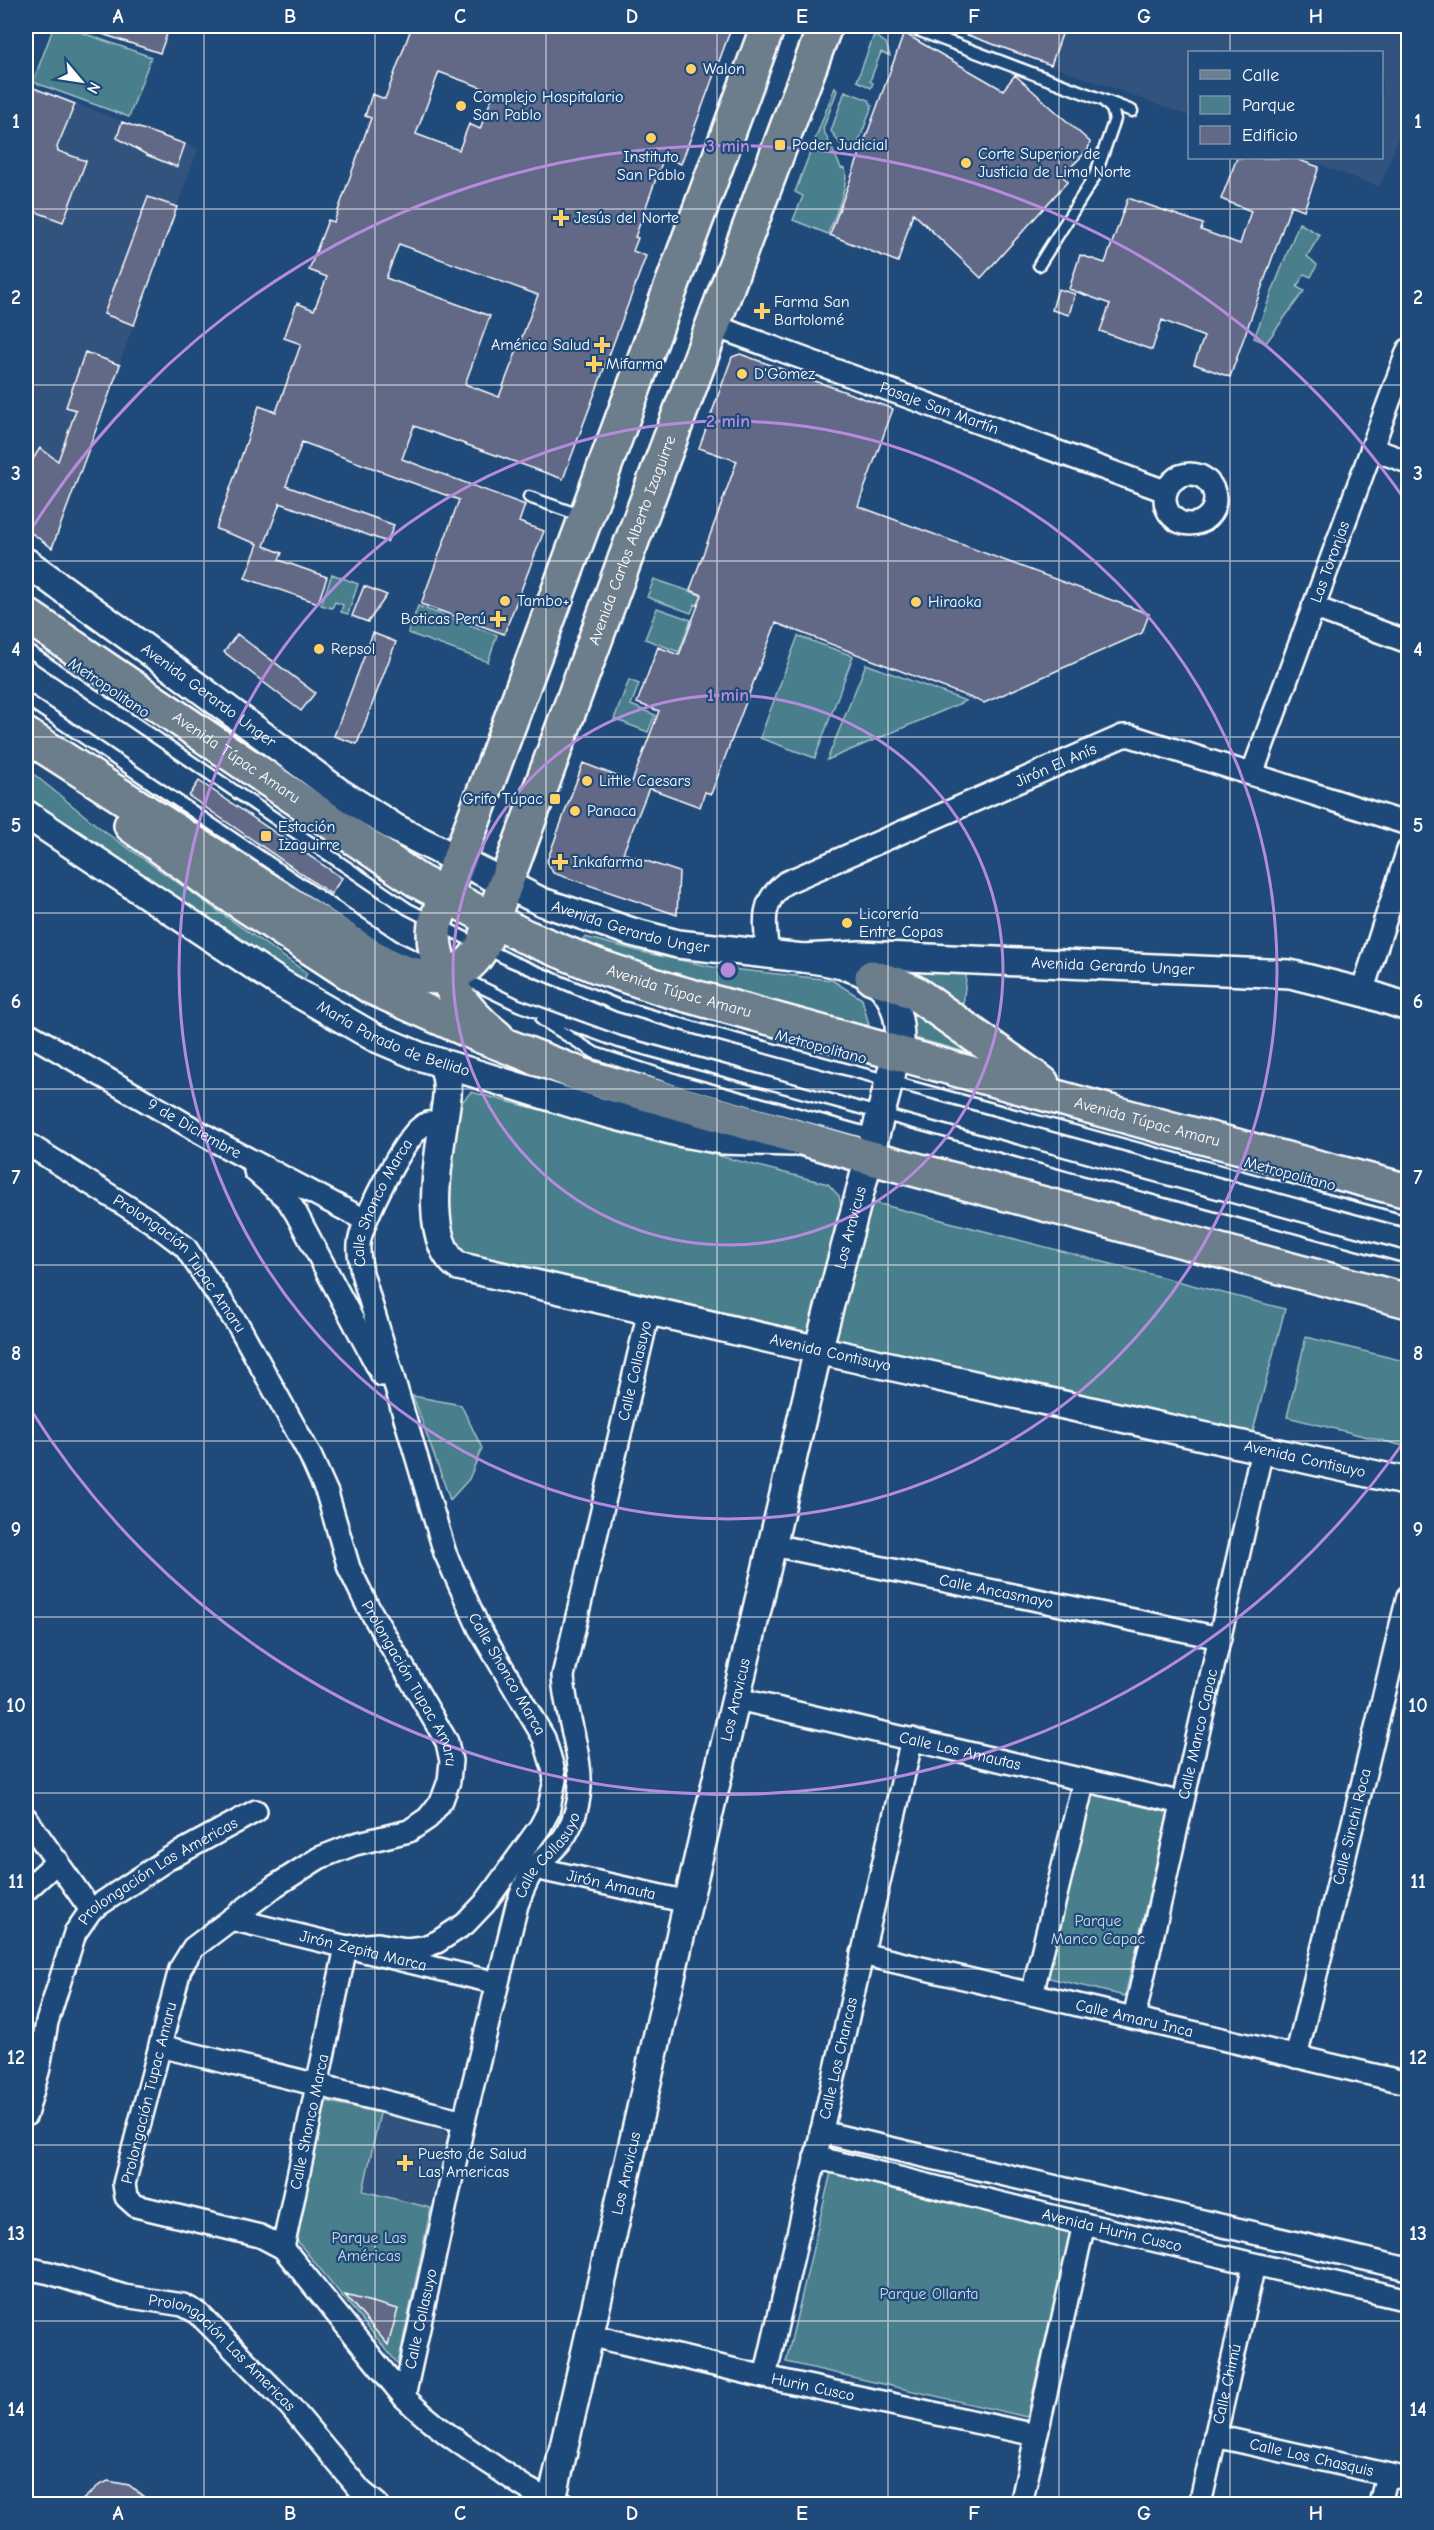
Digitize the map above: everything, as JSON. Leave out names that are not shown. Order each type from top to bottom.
[{"type":"main road","points":[[511,1048],[474,1016],[434,950],[440,910],[768,26]]},
{"type":"main road","name":"Avenida Carlos Alberto Izaguirre","points":[[487,934],[825,26]]},
{"type":"main road","points":[[570,556],[573,575],[582,585],[595,588],[605,586],[618,578]]},
{"type":"main road","name":"Avenida Túpac Amaru","points":[[26,615],[133,686],[356,841],[440,910],[487,934],[524,936],[597,966],[894,1067],[1069,1100],[1408,1191]]},
{"type":"main road","points":[[26,735],[376,960],[411,976],[424,978],[446,972],[474,958],[487,934]]},
{"type":"main road","points":[[26,740],[145,837],[356,978],[441,1019],[511,1048],[595,1079],[808,1140],[875,1135],[1408,1301]]},
{"type":"main road","points":[[873,977],[915,993],[1069,1100]]},
{"type":"street","name":"Pasaje San Martín","points":[[712,325],[1166,491]]},
{"type":"street","name":"Las Toronjas","points":[[1252,774],[1408,350]]},
{"type":"street","points":[[1372,449],[1408,462]]},
{"type":"street","name":"Avenida Gerardo Unger","points":[[26,562],[183,675],[340,794],[395,828],[542,902],[632,932],[678,944],[802,958],[860,955],[1290,974],[1362,992],[1408,1007]]},
{"type":"street","points":[[1313,607],[1408,642]]},
{"type":"street","name":"Jirón El Anís","points":[[768,955],[765,913],[774,892],[785,884],[1123,736],[1131,735],[1408,824]]},
{"type":"street","name":"María Parado de Bellido","points":[[26,814],[277,981],[374,1037],[443,1066],[593,1110],[678,1132],[722,1140],[757,1142],[808,1140]]},
{"type":"street","points":[[1362,992],[1408,850]]},
{"type":"street","name":"Los Aravicus","points":[[556,2504],[589,2335],[688,1902],[738,1699],[818,1350],[894,1067],[900,1022],[888,992],[873,977],[841,963],[802,958]]},
{"type":"street","name":"9 de Diciembre","points":[[26,1032],[222,1145],[365,1220]]},
{"type":"street","name":"Avenida Contisuyo","points":[[443,1066],[449,1090],[443,1123],[436,1194],[437,1224],[443,1251],[458,1266],[818,1350],[1408,1482]]},
{"type":"street","name":"Calle Shonco Marca","points":[[283,2248],[346,1947],[378,1944],[406,1949],[424,1947],[437,1942],[465,1924],[485,1903],[540,1827],[550,1804],[555,1780],[544,1738],[497,1661],[460,1591],[428,1501],[362,1273],[359,1245],[365,1220],[412,1136],[428,1122],[443,1123]]},
{"type":"street","name":"Prolongación Tupac Amaru","points":[[26,1143],[152,1222],[185,1247],[240,1328],[310,1455],[327,1493],[349,1568],[367,1605],[447,1742],[451,1761],[449,1781],[442,1800],[428,1818],[409,1831],[355,1844],[319,1858],[275,1886],[193,1948],[180,1969],[124,2184],[126,2197],[136,2206],[261,2236],[283,2248],[404,2397],[425,2419],[506,2475],[556,2504]]},
{"type":"street","points":[[222,1145],[291,1205],[403,1415]]},
{"type":"street","name":"Calle Collasuyo","points":[[404,2397],[464,2121],[517,1905],[525,1883],[535,1868],[566,1835],[578,1799],[581,1779],[579,1757],[564,1698],[563,1676],[649,1311]]},
{"type":"street","name":"Calle Manco Capac","points":[[1134,2018],[1262,1450]]},
{"type":"street","name":"Calle Ancasmayo","points":[[773,1545],[1220,1638]]},
{"type":"street","name":"Calle Sinchi Roca","points":[[1296,2057],[1408,1596]]},
{"type":"street","name":"Calle Los Amautas","points":[[738,1699],[1182,1803]]},
{"type":"street","name":"Calle Los Chancas","points":[[765,2377],[912,1739]]},
{"type":"street","points":[[1032,1994],[1084,1780]]},
{"type":"street","name":"Prolongación Las Americas","points":[[26,2115],[39,2068],[47,2022],[75,1933],[91,1910],[168,1859],[256,1811]]},
{"type":"street","points":[[26,1818],[91,1910]]},
{"type":"street","points":[[26,1890],[58,1861]]},
{"type":"street","name":"Jirón Amauta","points":[[535,1868],[688,1902]]},
{"type":"street","name":"Jirón Zepita Marca","points":[[231,1919],[497,1983]]},
{"type":"street","name":"Calle Amaru Inca","points":[[862,1954],[1408,2084]]},
{"type":"street","points":[[160,2046],[464,2121]]},
{"type":"street","name":"Avenida Hurin Cusco","points":[[821,2132],[1408,2269]]},
{"type":"street","name":"Avenida Hurin Cusco","points":[[815,2157],[1254,2265],[1408,2300]]},
{"type":"street","points":[[1021,2505],[1084,2224]]},
{"type":"street","name":"Calle Chimú","points":[[1200,2505],[1254,2265]]},
{"type":"street","name":"Prolongación Las Americas","points":[[26,2268],[124,2296],[183,2305],[198,2313],[289,2405],[362,2493],[376,2505]]},
{"type":"street","name":"Hurin Cusco","points":[[589,2335],[765,2377],[1036,2435]]},
{"type":"street","name":"Calle Los Chasquis","points":[[1215,2436],[1408,2479]]},
{"type":"street","points":[[1380,2505],[1388,2475]]},
{"type":"lane","points":[[907,26],[1132,111]]},
{"type":"lane","points":[[1039,265],[1088,191],[1110,139],[1115,119],[1112,109],[1103,100]]},
{"type":"lane","points":[[529,497],[584,517]]},
{"type":"lane","name":"Metropolitano","points":[[26,650],[408,909],[440,910]]},
{"type":"lane","points":[[26,699],[393,946],[519,1005],[875,1135]]},
{"type":"lane","points":[[519,1005],[595,1053],[680,1082],[875,1135],[1408,1258]]},
{"type":"lane","name":"Metropolitano","points":[[894,1067],[1408,1222]]},
{"type":"shaded area","points":[[942,26],[1408,26],[1408,111],[1380,187],[1304,159],[1383,159],[1383,51],[1188,51],[1188,116]]},
{"type":"shaded area","points":[[26,85],[198,149],[52,548],[26,529]]},
{"type":"shaded area","name":"Puesto de Salud Las Americas","points":[[380,2113],[441,2128],[448,2136],[431,2208],[363,2191]]},
{"type":"green space","points":[[54,26],[63,26],[151,57],[129,117],[33,82]]},
{"type":"green space","points":[[874,35],[886,43],[890,56],[881,52],[870,81],[873,83],[871,88],[857,81]]},
{"type":"green space","points":[[835,87],[837,91],[823,129],[846,175],[841,201],[828,234],[793,220],[803,196],[795,192]]},
{"type":"green space","points":[[845,91],[869,100],[872,106],[855,152],[840,144],[831,131]]},
{"type":"green space","points":[[1299,223],[1320,235],[1307,256],[1317,265],[1311,277],[1304,274],[1297,287],[1304,291],[1266,343],[1254,338]]},
{"type":"green space","points":[[332,574],[358,584],[348,614],[341,612],[343,605],[335,602],[332,608],[321,605]]},
{"type":"green space","points":[[654,579],[709,598],[705,608],[695,604],[691,613],[647,597]]},
{"type":"green space","points":[[418,606],[497,635],[488,662],[408,633]]},
{"type":"green space","points":[[657,608],[691,620],[679,652],[645,639]]},
{"type":"green space","points":[[798,636],[853,656],[815,758],[760,738]]},
{"type":"green space","points":[[866,664],[966,701],[827,760]]},
{"type":"green space","points":[[629,680],[639,684],[631,705],[655,715],[648,732],[614,719]]},
{"type":"green space","points":[[26,768],[105,832],[307,973],[301,986],[26,805]]},
{"type":"green space","points":[[585,937],[713,967],[832,980],[862,999],[869,1025],[851,1024],[654,969],[579,943]]},
{"type":"green space","points":[[872,964],[967,968],[962,1016]]},
{"type":"green space","points":[[901,996],[991,1059],[908,1036]]},
{"type":"green space","points":[[471,1092],[828,1184],[839,1196],[842,1210],[811,1340],[455,1257],[444,1211],[451,1124],[460,1104]]},
{"type":"green space","points":[[872,1202],[1285,1309],[1252,1435],[834,1341]]},
{"type":"green space","points":[[1306,1337],[1408,1362],[1408,1447],[1287,1417]]},
{"type":"green space","points":[[413,1396],[461,1405],[482,1448],[469,1479],[450,1500]]},
{"type":"green space","name":"Parque Manco Capac","points":[[1089,1789],[1169,1808],[1125,1996],[1045,1977]]},
{"type":"green space","name":"Parque Las Américas","points":[[321,2100],[380,2113],[363,2191],[431,2208],[398,2364],[293,2236]]},
{"type":"green space","name":"Parque Ollanta","points":[[831,2172],[1072,2227],[1027,2417],[786,2362]]},
{"type":"building","points":[[88,26],[170,26],[160,53],[87,29]]},
{"type":"building","points":[[412,26],[440,26],[457,32],[459,26],[732,26],[681,164],[664,157],[635,237],[638,238],[633,251],[646,256],[563,479],[414,426],[402,459],[525,505],[519,522],[544,531],[504,634],[421,604],[459,500],[302,442],[286,486],[394,525],[387,542],[280,503],[264,546],[282,553],[279,560],[327,577],[318,603],[245,578],[258,544],[216,529],[259,406],[276,412],[301,344],[284,338],[297,303],[314,310],[327,277],[309,270],[328,220],[334,222],[371,118],[365,116],[372,94],[385,99]],"holes":[[[439,72],[494,92],[480,129],[469,124],[459,150],[416,134]],[[399,244],[538,295],[499,397],[465,384],[490,316],[386,278]]]},
{"type":"building","points":[[949,26],[1065,26],[1051,65],[948,28]]},
{"type":"building","name":"Corte Superior de Justicia de Lima Norte","points":[[904,33],[1003,90],[1015,75],[1090,142],[1088,150],[1062,176],[1068,181],[981,278],[913,213],[898,262],[830,235]]},
{"type":"building","points":[[26,85],[75,104],[57,147],[58,151],[86,161],[63,222],[26,208]]},
{"type":"building","points":[[122,122],[185,144],[177,167],[147,155],[117,138]]},
{"type":"building","points":[[1237,159],[1296,159],[1319,167],[1304,210],[1291,205],[1230,377],[1194,364],[1204,337],[1162,320],[1152,350],[1100,331],[1110,304],[1069,289],[1080,255],[1105,263],[1128,198],[1203,224],[1201,230],[1240,244],[1251,211],[1221,199]]},
{"type":"building","points":[[148,197],[177,207],[134,325],[104,314]]},
{"type":"building","points":[[1058,289],[1075,294],[1069,315],[1052,310]]},
{"type":"building","points":[[85,352],[120,365],[52,548],[26,529],[26,470],[40,448],[58,461],[76,410],[66,407]]},
{"type":"building","points":[[740,354],[893,409],[858,506],[1149,614],[1142,633],[984,703],[776,623],[711,794],[705,792],[700,807],[649,788],[623,853],[679,872],[677,915],[553,873],[547,861],[583,763],[632,782],[659,711],[637,703],[658,647],[679,655],[702,595],[690,590],[737,461],[699,448],[732,357]]},
{"type":"building","points":[[364,586],[387,595],[368,622],[352,616]]},
{"type":"building","points":[[373,633],[396,642],[357,744],[334,736]]},
{"type":"building","points":[[237,634],[315,693],[301,711],[224,652]]},
{"type":"building","points":[[199,781],[342,878],[331,894],[189,796]]},
{"type":"building","points":[[345,2295],[398,2309],[388,2345]]},
{"type":"building","points":[[108,2481],[129,2485],[154,2505],[77,2505],[98,2486]]},
{"type":"place","name":"Walon","points":[[691,69]]},
{"type":"place","name":"Complejo Hospitalario San Pablo","points":[[461,106]]},
{"type":"place","name":"Instituto San Pablo","points":[[651,138]]},
{"type":"place","name":"Poder Judicial","points":[[780,145]]},
{"type":"place","name":"Corte Superior de Justicia de Lima Norte","points":[[966,163]]},
{"type":"place","name":"Jesús del Norte","points":[[561,218]]},
{"type":"place","name":"Farma San Bartolomé","points":[[762,311]]},
{"type":"place","name":"América Salud","points":[[602,345]]},
{"type":"place","name":"Mifarma","points":[[594,364]]},
{"type":"place","name":"D'Gomez","points":[[742,374]]},
{"type":"place","name":"Tambo+","points":[[505,601]]},
{"type":"place","name":"Hiraoka","points":[[916,602]]},
{"type":"place","name":"Boticas Perú","points":[[498,619]]},
{"type":"place","name":"Repsol","points":[[319,649]]},
{"type":"place","name":"Little Caesars","points":[[587,781]]},
{"type":"place","name":"Grifo Túpac","points":[[555,799]]},
{"type":"place","name":"Panaca","points":[[575,811]]},
{"type":"place","name":"Estación Izaguirre","points":[[266,836]]},
{"type":"place","name":"Inkafarma","points":[[560,862]]},
{"type":"place","name":"Licorería Entre Copas","points":[[847,923]]},
{"type":"place","name":"Puesto de Salud Las Americas","points":[[405,2163]]}]
